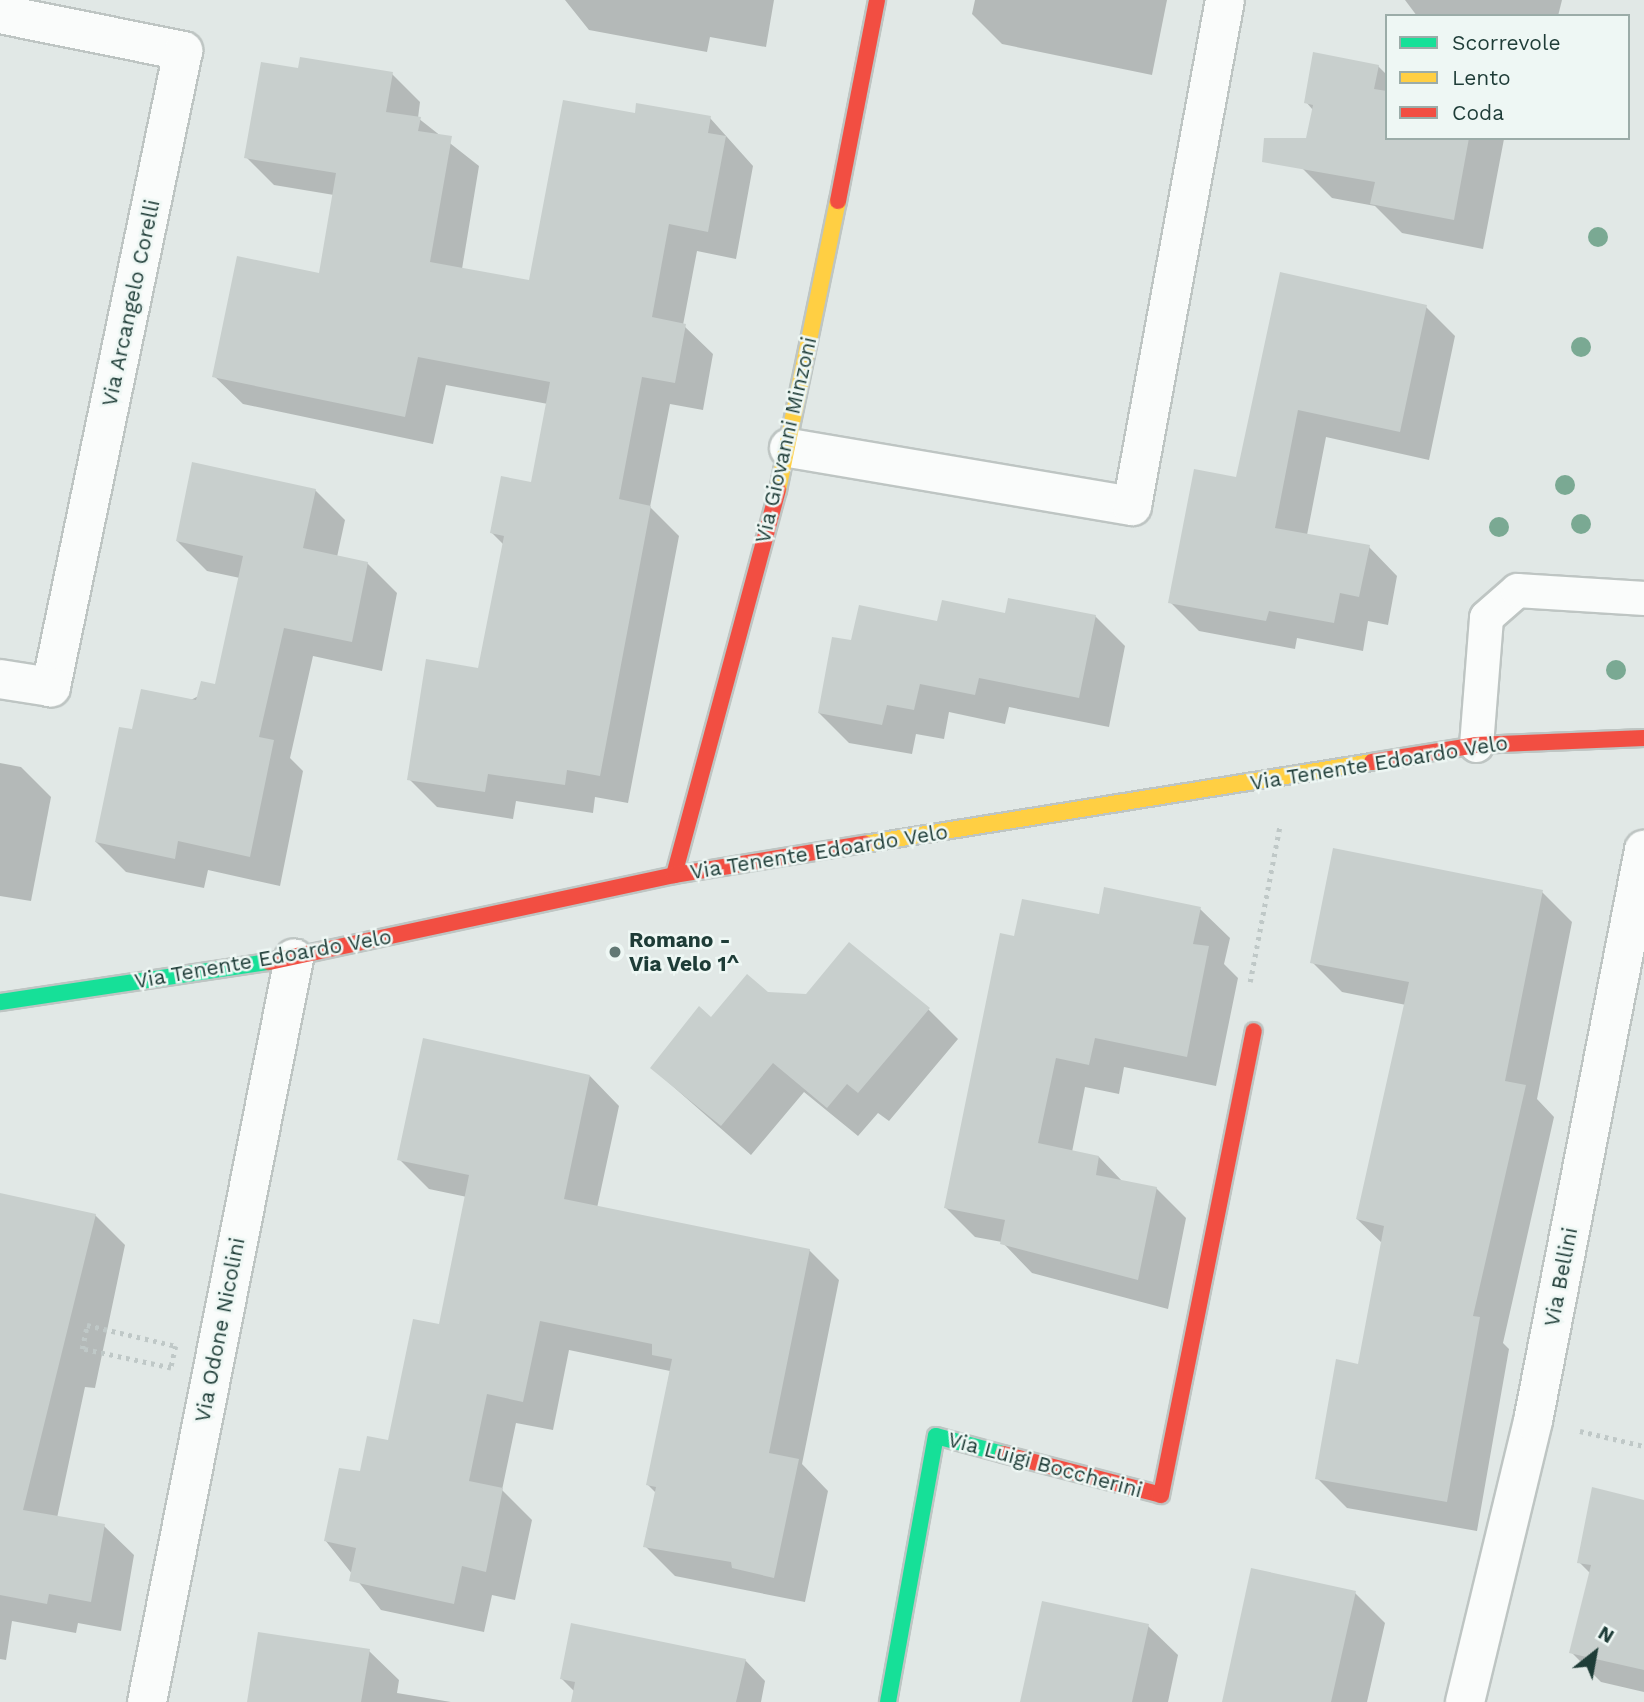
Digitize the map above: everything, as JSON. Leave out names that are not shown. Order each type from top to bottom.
[{"type":"street","name":"Via Giovanni Minzoni","points":[[674,875],[789,448],[877,0]]},
{"type":"street","points":[[789,448],[1132,506],[1225,0]]},
{"type":"street","name":"Via Arcangelo Corelli","points":[[0,14],[183,51],[51,687],[0,679]]},
{"type":"street","name":"Via Tenente Edoardo Velo","points":[[0,1002],[294,958],[674,875],[1476,745],[1644,738]]},
{"type":"street","name":"Via Bellini","points":[[1465,1702],[1533,1420],[1644,850]]},
{"type":"street","name":"Via Odone Nicolini","points":[[147,1702],[294,958]]},
{"type":"street","name":"Via Luigi Boccherini","points":[[888,1702],[936,1436],[1161,1495],[1254,1031]]},
{"type":"lane","points":[[1476,745],[1486,618],[1517,590],[1644,598]]},
{"type":"path","points":[[1254,1031],[1248,991],[1290,776]]},
{"type":"path","points":[[87,1325],[176,1346],[171,1368],[82,1349],[87,1325]]},
{"type":"path","points":[[1533,1420],[1644,1446]]},
{"type":"building","points":[[1313,52],[1379,65],[1374,89],[1385,91],[1385,140],[1469,140],[1454,220],[1370,204],[1375,182],[1262,162],[1264,138],[1306,138],[1313,105],[1304,103]]},
{"type":"building","points":[[300,57],[393,72],[386,112],[421,117],[418,131],[452,136],[430,262],[529,280],[563,100],[635,113],[636,103],[711,116],[708,133],[726,136],[708,232],[669,224],[652,317],[686,324],[675,383],[642,377],[619,499],[651,506],[600,776],[567,770],[565,785],[488,774],[485,792],[407,780],[426,659],[478,668],[504,536],[490,533],[501,476],[531,482],[550,382],[418,357],[405,417],[212,377],[237,256],[319,273],[336,173],[244,158],[261,62],[298,68]]},
{"type":"building","points":[[1280,272],[1427,305],[1400,432],[1298,410],[1275,528],[1370,545],[1359,597],[1340,593],[1334,623],[1269,611],[1266,621],[1168,603],[1194,469],[1236,477]]},
{"type":"building","points":[[192,462],[316,489],[303,548],[368,562],[352,642],[284,628],[259,737],[274,740],[250,857],[178,841],[175,859],[95,842],[119,727],[132,729],[141,689],[196,700],[201,681],[215,684],[243,556],[176,541]]},
{"type":"building","points":[[1008,598],[1096,615],[1079,698],[979,678],[975,695],[920,684],[914,710],[887,705],[882,725],[818,713],[832,637],[851,640],[859,605],[937,621],[942,600],[1005,613]]},
{"type":"building","points":[[1333,848],[1543,890],[1505,1081],[1526,1085],[1473,1316],[1480,1317],[1447,1502],[1315,1479],[1336,1359],[1358,1364],[1384,1226],[1356,1219],[1409,982],[1310,963]]},
{"type":"building","points":[[1104,887],[1201,907],[1193,944],[1209,946],[1187,1057],[1095,1038],[1089,1065],[1056,1058],[1038,1143],[1099,1156],[1096,1175],[1157,1187],[1138,1280],[1000,1244],[1005,1220],[944,1208],[1000,933],[1014,936],[1022,899],[1099,914]]},
{"type":"building","points":[[849,942],[930,1008],[858,1093],[847,1084],[827,1108],[773,1063],[721,1126],[650,1068],[699,1006],[711,1017],[747,974],[768,992],[806,994]]},
{"type":"building","points":[[423,1038],[590,1075],[564,1199],[810,1249],[769,1453],[799,1459],[774,1578],[732,1568],[731,1562],[643,1547],[656,1487],[646,1485],[672,1359],[652,1355],[652,1344],[540,1321],[523,1402],[487,1394],[469,1481],[503,1488],[486,1572],[462,1566],[454,1604],[349,1581],[356,1548],[324,1541],[339,1468],[360,1471],[367,1436],[388,1440],[413,1319],[439,1324],[469,1175],[397,1160]]},
{"type":"building","points":[[0,1193],[96,1214],[23,1510],[105,1524],[91,1602],[49,1594],[47,1604],[0,1595]]},
{"type":"building","points":[[1592,1487],[1644,1500],[1644,1670],[1569,1653],[1591,1565],[1577,1563]]},
{"type":"building","points":[[1251,1568],[1356,1591],[1331,1702],[1222,1702]]},
{"type":"building","points":[[1042,1601],[1149,1624],[1132,1702],[1020,1702]]},
{"type":"building","points":[[571,1623],[746,1659],[736,1702],[571,1702],[575,1682],[560,1679]]},
{"type":"building","points":[[258,1632],[370,1649],[361,1702],[247,1702]]},
{"type":"traffic: fast","points":[[0,1002],[269,962]]},
{"type":"traffic: fast","points":[[888,1702],[936,1436],[1003,1454]]},
{"type":"traffic: slow","points":[[778,490],[838,201]]},
{"type":"traffic: slow","points":[[864,844],[1372,762]]},
{"type":"traffic: jam","points":[[838,201],[877,0]]},
{"type":"traffic: jam","points":[[674,875],[778,490]]},
{"type":"traffic: jam","points":[[1372,762],[1476,745],[1644,738]]},
{"type":"traffic: jam","points":[[269,962],[674,875],[864,844]]},
{"type":"traffic: jam","points":[[1003,1454],[1161,1495],[1254,1031]]},
{"type":"place","name":"Romano - Via Velo 1^","points":[[615,952]]}]
